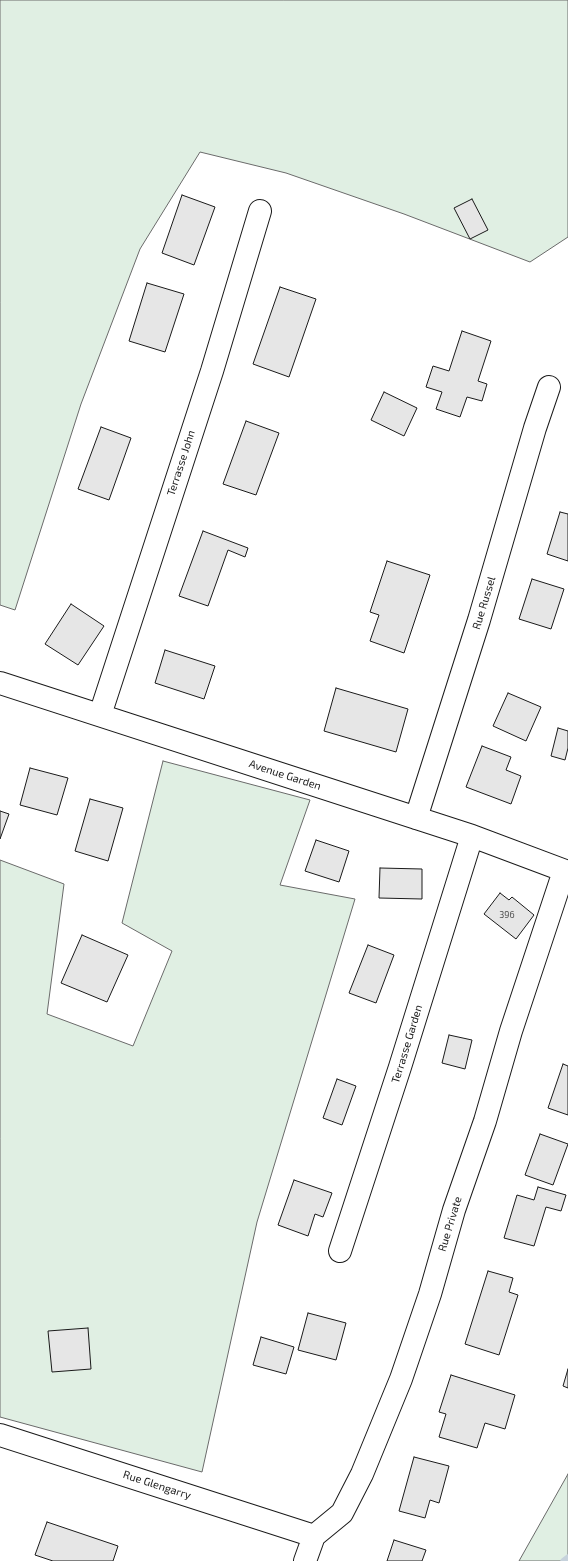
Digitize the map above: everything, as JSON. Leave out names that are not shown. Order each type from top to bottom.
[{"type":"street","name":"Terrasse John","points":[[100,715],[212,371],[260,211]]},
{"type":"street","name":"Rue Russel","points":[[416,818],[479,620],[535,428],[549,386]]},
{"type":"street","name":"Avenue Garden","points":[[0,683],[472,836],[566,871]]},
{"type":"street","name":"Terrasse Garden","points":[[340,1251],[400,1067],[472,836]]},
{"type":"street","name":"Rue Private","points":[[314,1536],[342,1513],[362,1474],[401,1379],[430,1294],[454,1210],[485,1121],[511,1031],[566,871]]},
{"type":"street","name":"Rue Glengarry","points":[[0,1435],[314,1536]]},
{"type":"street","points":[[305,1561],[314,1536]]},
{"type":"green space","points":[[0,0],[568,0],[568,237],[530,262],[404,214],[286,173],[200,152],[140,249],[81,404],[15,610],[0,605]]},
{"type":"green space","points":[[163,761],[310,800],[280,885],[355,899],[257,1222],[202,1472],[0,1417],[0,860],[64,884],[47,1014],[133,1046],[172,951],[122,923]]},
{"type":"green space","points":[[568,1474],[568,1561],[519,1561]]},
{"type":"building","points":[[182,195],[215,207],[194,265],[162,253]]},
{"type":"building","points":[[472,199],[488,230],[470,239],[454,208]]},
{"type":"building","points":[[147,283],[184,294],[165,352],[129,341]]},
{"type":"building","points":[[280,287],[316,299],[289,377],[253,364]]},
{"type":"building","points":[[462,331],[491,341],[478,381],[487,384],[482,401],[467,397],[460,417],[436,409],[442,392],[426,387],[433,366],[449,371]]},
{"type":"building","points":[[384,392],[417,408],[404,436],[371,420]]},
{"type":"building","points":[[246,421],[279,433],[256,495],[223,484]]},
{"type":"building","points":[[101,427],[131,438],[109,500],[78,489]]},
{"type":"building","points":[[560,512],[568,514],[568,561],[547,554]]},
{"type":"building","points":[[203,531],[248,548],[245,557],[228,550],[208,606],[179,596]]},
{"type":"building","points":[[387,561],[430,575],[404,653],[370,641],[379,615],[370,612]]},
{"type":"building","points":[[532,579],[564,589],[551,629],[519,619]]},
{"type":"building","points":[[71,604],[104,626],[78,665],[45,644]]},
{"type":"building","points":[[165,650],[215,666],[204,699],[155,683]]},
{"type":"building","points":[[336,688],[408,709],[396,752],[324,731]]},
{"type":"building","points":[[508,693],[541,707],[526,741],[493,726]]},
{"type":"building","points":[[558,728],[568,731],[568,748],[565,760],[551,756]]},
{"type":"building","points":[[482,746],[511,757],[506,770],[521,776],[511,804],[466,787]]},
{"type":"building","points":[[30,768],[68,778],[57,815],[20,805]]},
{"type":"building","points":[[90,799],[123,808],[108,861],[75,851]]},
{"type":"building","points":[[0,811],[9,814],[0,839]]},
{"type":"building","points":[[316,840],[349,851],[339,882],[305,871]]},
{"type":"building","points":[[380,868],[422,869],[422,899],[379,898]]},
{"type":"building","points":[[500,893],[509,900],[512,897],[534,915],[516,939],[484,914]]},
{"type":"building","points":[[82,935],[128,955],[107,1002],[61,983]]},
{"type":"building","points":[[368,945],[394,955],[376,1003],[349,993]]},
{"type":"building","points":[[449,1035],[472,1040],[465,1069],[442,1063]]},
{"type":"building","points":[[563,1064],[568,1066],[568,1115],[548,1108]]},
{"type":"building","points":[[337,1079],[356,1086],[342,1125],[323,1118]]},
{"type":"building","points":[[540,1134],[568,1144],[553,1185],[525,1175]]},
{"type":"building","points":[[294,1180],[332,1193],[323,1217],[315,1214],[308,1236],[278,1225]]},
{"type":"building","points":[[538,1187],[566,1195],[561,1211],[546,1207],[534,1246],[504,1238],[517,1195],[534,1200]]},
{"type":"building","points":[[488,1271],[513,1278],[509,1292],[518,1295],[499,1355],[465,1344]]},
{"type":"building","points":[[308,1313],[346,1323],[336,1360],[298,1350]]},
{"type":"building","points":[[88,1328],[91,1369],[52,1372],[48,1331]]},
{"type":"building","points":[[261,1337],[294,1347],[286,1374],[253,1365]]},
{"type":"building","points":[[568,1369],[568,1388],[563,1386]]},
{"type":"building","points":[[451,1375],[515,1395],[505,1429],[485,1423],[477,1448],[439,1437],[446,1414],[439,1412]]},
{"type":"building","points":[[414,1457],[449,1466],[439,1503],[430,1500],[425,1518],[399,1511]]},
{"type":"building","points":[[47,1522],[118,1546],[113,1561],[53,1561],[35,1555]]},
{"type":"building","points":[[394,1540],[426,1550],[422,1561],[387,1561]]},
{"type":"waterway","points":[[564,1561],[568,1558]]}]
